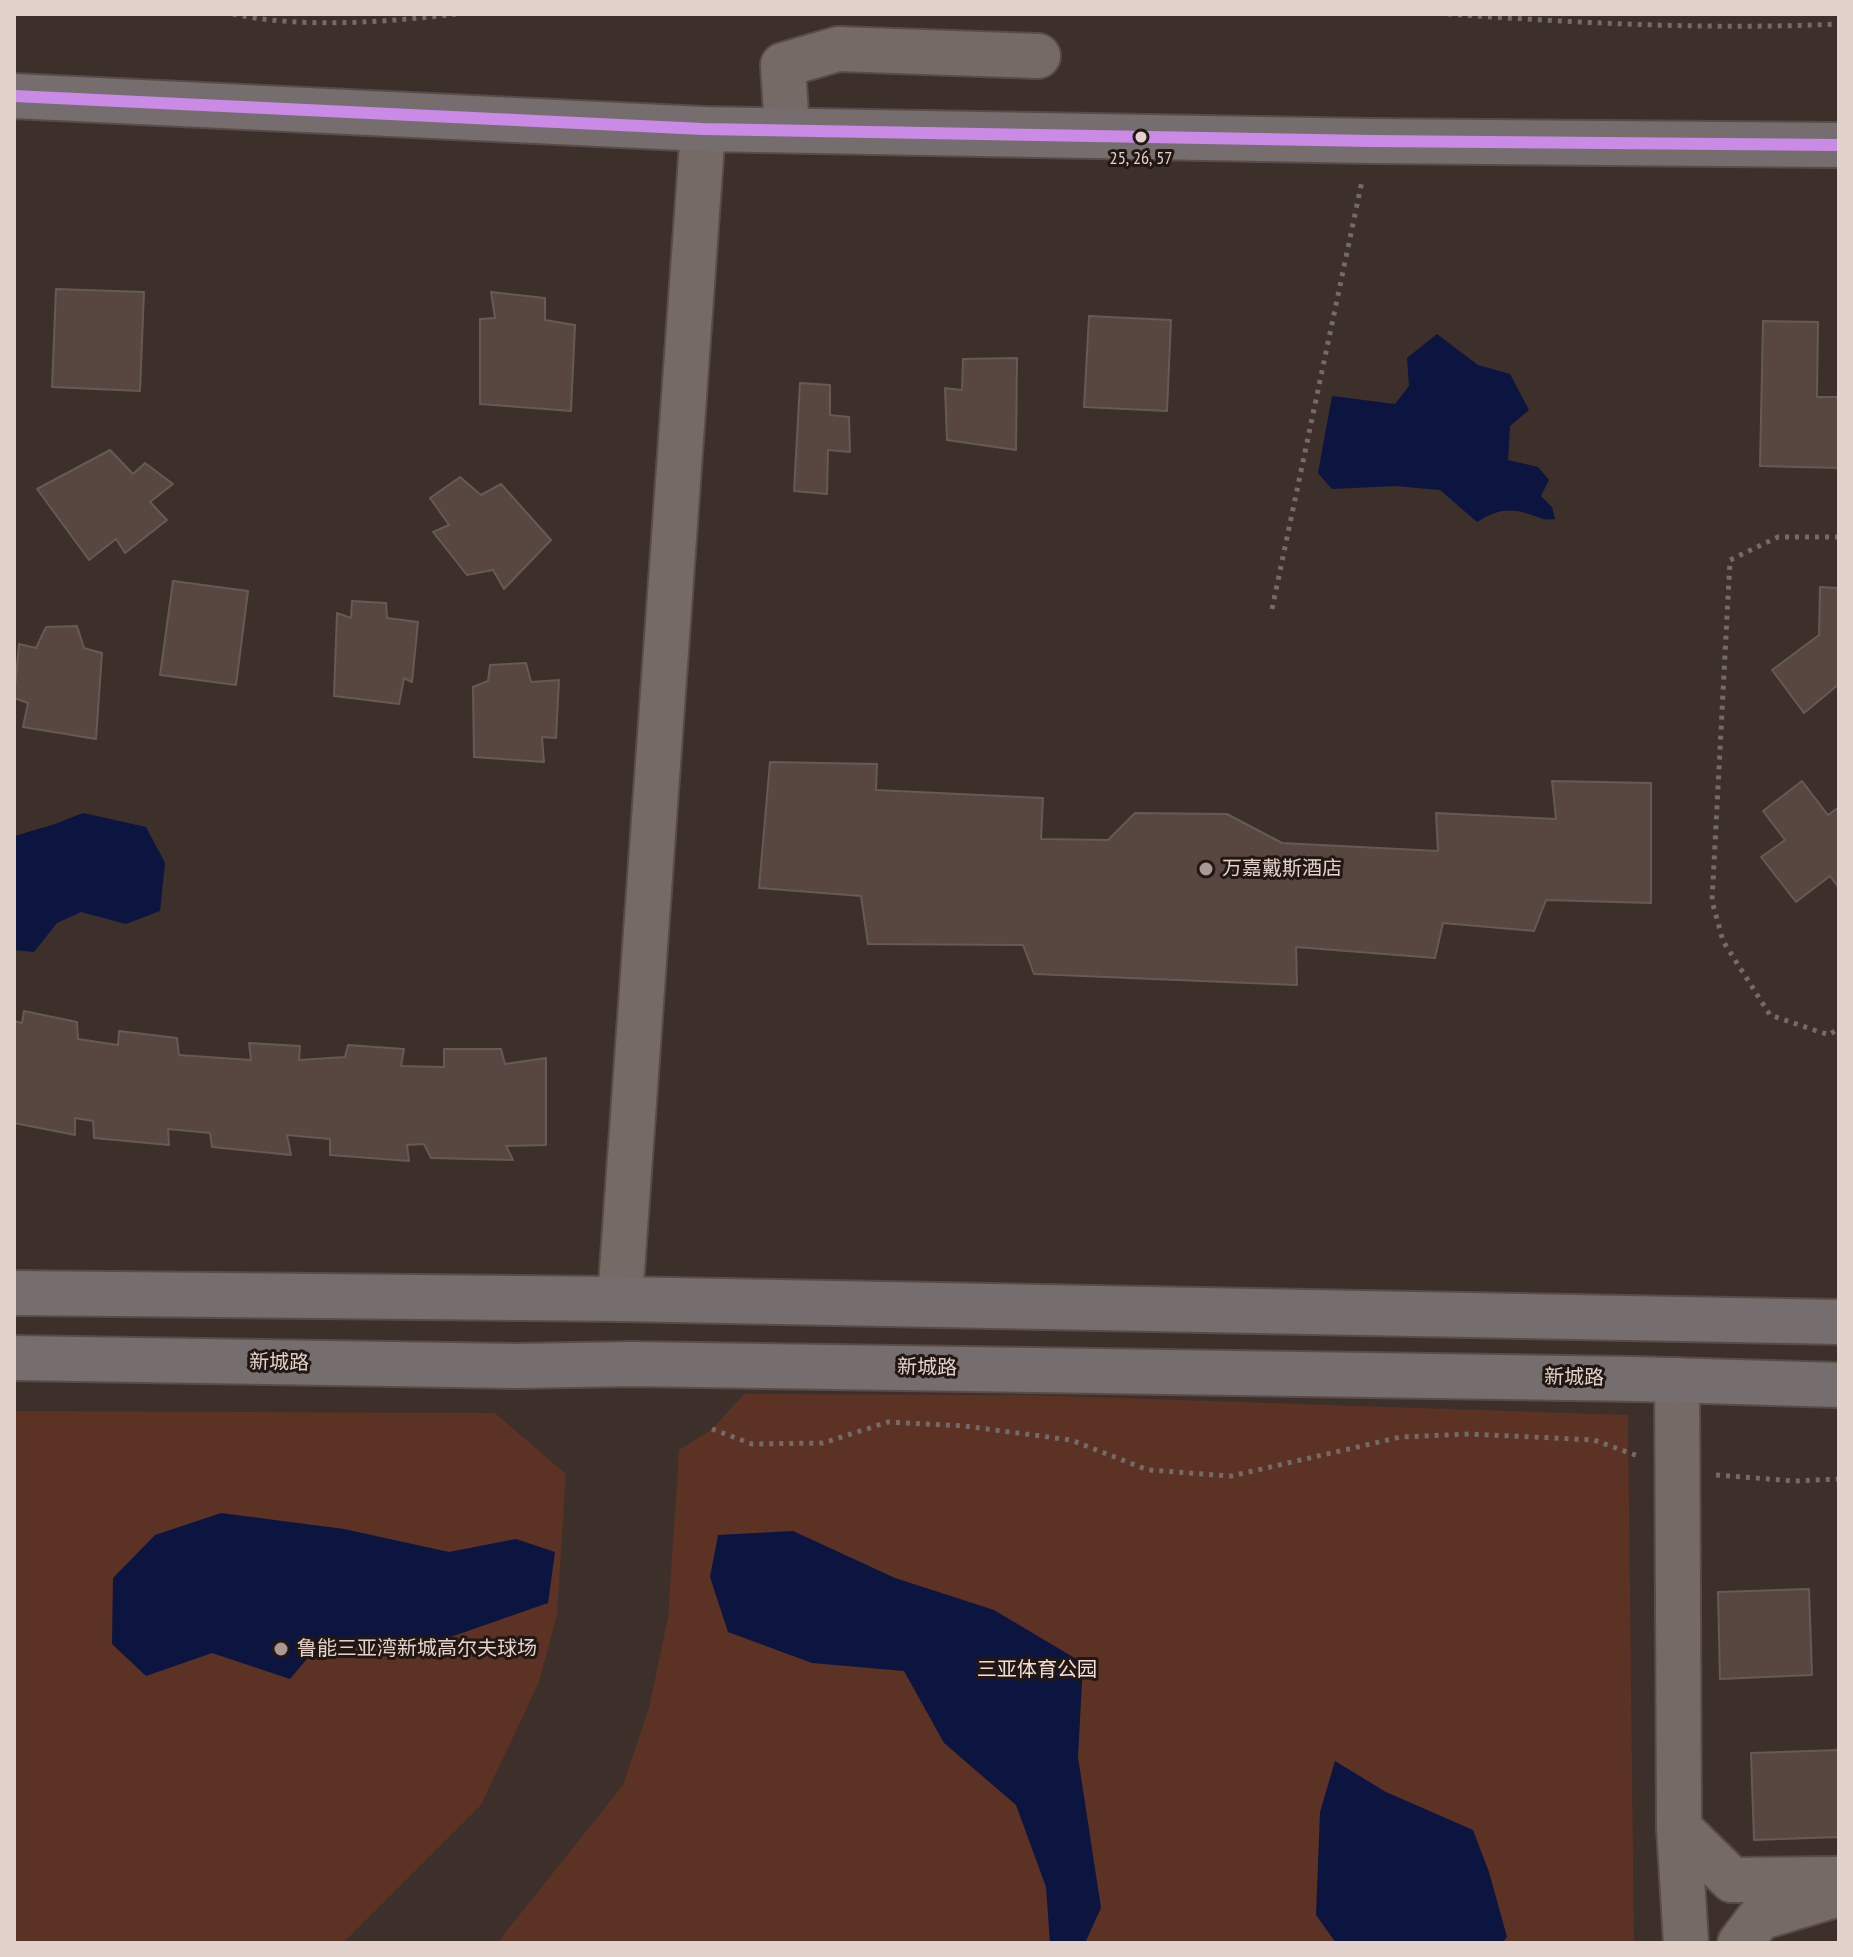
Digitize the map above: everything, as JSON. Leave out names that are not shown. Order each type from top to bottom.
[{"type":"main road","points":[[14,96],[703,129],[1371,141],[1839,145]]},
{"type":"main road","points":[[14,1293],[620,1299],[1839,1322]]},
{"type":"main road","name":"新城路","points":[[14,1358],[516,1366],[696,1365],[1839,1385]]},
{"type":"street","points":[[787,130],[783,65],[838,49],[1038,56]]},
{"type":"street","points":[[620,1299],[703,129]]},
{"type":"street","points":[[1677,1380],[1679,1828],[1686,1943]]},
{"type":"street","points":[[1679,1828],[1732,1880],[1839,1879]]},
{"type":"street","points":[[1740,1943],[1759,1918],[1839,1894]]},
{"type":"path","points":[[233,14],[264,21],[327,23],[457,14]]},
{"type":"path","points":[[1448,14],[1577,23],[1784,27],[1839,24]]},
{"type":"path","points":[[1272,609],[1371,141]]},
{"type":"path","points":[[1839,537],[1778,537],[1730,560],[1712,901],[1723,941],[1770,1015],[1829,1035],[1839,1028]]},
{"type":"path","points":[[712,1429],[752,1444],[823,1443],[888,1422],[964,1426],[1071,1440],[1148,1470],[1231,1476],[1401,1437],[1470,1434],[1594,1440],[1678,1473],[1794,1481],[1839,1479]]},
{"type":"green space","name":"三亚体育公园","points":[[744,1394],[1031,1395],[1628,1415],[1634,1943],[497,1943],[623,1785],[649,1708],[668,1617],[679,1450],[712,1429]]},
{"type":"green space","name":"鲁能三亚湾新城高尔夫球场","points":[[14,1411],[495,1413],[566,1474],[557,1615],[539,1682],[481,1805],[343,1943],[14,1943]]},
{"type":"shaded area","points":[[1437,334],[1478,365],[1510,374],[1529,410],[1510,426],[1508,460],[1538,467],[1549,480],[1541,496],[1552,507],[1555,519],[1508,511],[1477,522],[1440,490],[1395,486],[1332,489],[1318,473],[1332,396],[1395,404],[1409,386],[1407,358]]},
{"type":"shaded area","points":[[83,813],[146,827],[165,863],[160,911],[126,924],[81,912],[57,923],[34,952],[14,950],[15,836]]},
{"type":"shaded area","points":[[221,1513],[344,1529],[449,1552],[516,1539],[555,1552],[548,1603],[419,1648],[317,1647],[290,1679],[212,1653],[146,1676],[112,1644],[113,1578],[155,1535]]},
{"type":"shaded area","points":[[793,1531],[895,1578],[994,1610],[1083,1663],[1078,1757],[1101,1908],[1085,1943],[1050,1943],[1046,1887],[1016,1805],[944,1743],[904,1671],[812,1663],[728,1632],[710,1577],[718,1535]]},
{"type":"shaded area","points":[[1335,1761],[1386,1792],[1473,1830],[1489,1872],[1507,1937],[1502,1943],[1336,1943],[1316,1915],[1320,1812]]},
{"type":"building","points":[[56,289],[144,292],[140,391],[52,387]]},
{"type":"building","points":[[491,292],[545,298],[545,320],[575,325],[571,411],[480,404],[480,319],[495,318]]},
{"type":"building","points":[[1089,316],[1171,320],[1167,411],[1084,407]]},
{"type":"building","points":[[1763,321],[1818,322],[1817,397],[1839,397],[1839,468],[1760,466]]},
{"type":"building","points":[[1017,358],[1016,450],[947,440],[945,388],[962,390],[963,359]]},
{"type":"building","points":[[800,383],[830,385],[830,415],[849,417],[850,452],[828,450],[827,494],[794,491]]},
{"type":"building","points":[[110,450],[133,474],[145,463],[173,484],[150,502],[167,520],[125,553],[116,539],[89,560],[37,489]]},
{"type":"building","points":[[460,477],[481,495],[501,484],[551,540],[504,589],[493,570],[467,575],[433,532],[449,525],[430,498]]},
{"type":"building","points":[[173,581],[248,591],[236,685],[160,675]]},
{"type":"building","points":[[1820,587],[1839,588],[1839,684],[1804,713],[1772,670],[1819,635]]},
{"type":"building","points":[[352,601],[386,603],[387,618],[418,622],[412,682],[404,678],[399,704],[334,696],[337,613],[351,618]]},
{"type":"building","points":[[77,626],[84,648],[102,653],[96,739],[23,727],[28,703],[14,698],[19,644],[36,648],[46,627]]},
{"type":"building","points":[[526,663],[531,682],[559,680],[556,738],[542,737],[544,762],[474,757],[473,687],[488,681],[490,665]]},
{"type":"building","name":"万嘉戴斯酒店","points":[[770,762],[877,764],[876,790],[1043,798],[1041,839],[1108,840],[1135,813],[1227,814],[1282,843],[1438,851],[1436,813],[1556,819],[1552,781],[1651,783],[1651,903],[1546,900],[1534,931],[1443,923],[1435,958],[1296,947],[1297,985],[1034,974],[1023,945],[868,944],[861,896],[759,888]]},
{"type":"building","points":[[1802,781],[1828,815],[1839,807],[1839,888],[1830,876],[1796,902],[1761,857],[1785,840],[1763,811]]},
{"type":"building","points":[[24,1011],[77,1022],[78,1039],[118,1045],[119,1031],[177,1038],[179,1055],[251,1060],[249,1043],[300,1046],[299,1060],[345,1057],[348,1045],[404,1049],[401,1066],[444,1067],[444,1049],[501,1049],[505,1064],[546,1058],[546,1145],[506,1146],[513,1160],[431,1158],[424,1144],[407,1145],[409,1161],[330,1155],[330,1139],[287,1135],[291,1155],[212,1147],[210,1133],[168,1129],[169,1145],[94,1138],[93,1121],[75,1118],[75,1135],[14,1123],[14,1021],[22,1023]]},
{"type":"building","points":[[1809,1589],[1812,1675],[1720,1679],[1718,1592]]},
{"type":"building","points":[[1839,1750],[1839,1837],[1754,1840],[1751,1753]]},
{"type":"transit line","points":[[14,96],[703,129],[1371,141],[1839,145]]},
{"type":"place","name":"25, 26, 57","points":[[1141,137]]},
{"type":"place","name":"万嘉戴斯酒店","points":[[1206,869]]},
{"type":"place","name":"鲁能三亚湾新城高尔夫球场","points":[[281,1649]]}]
